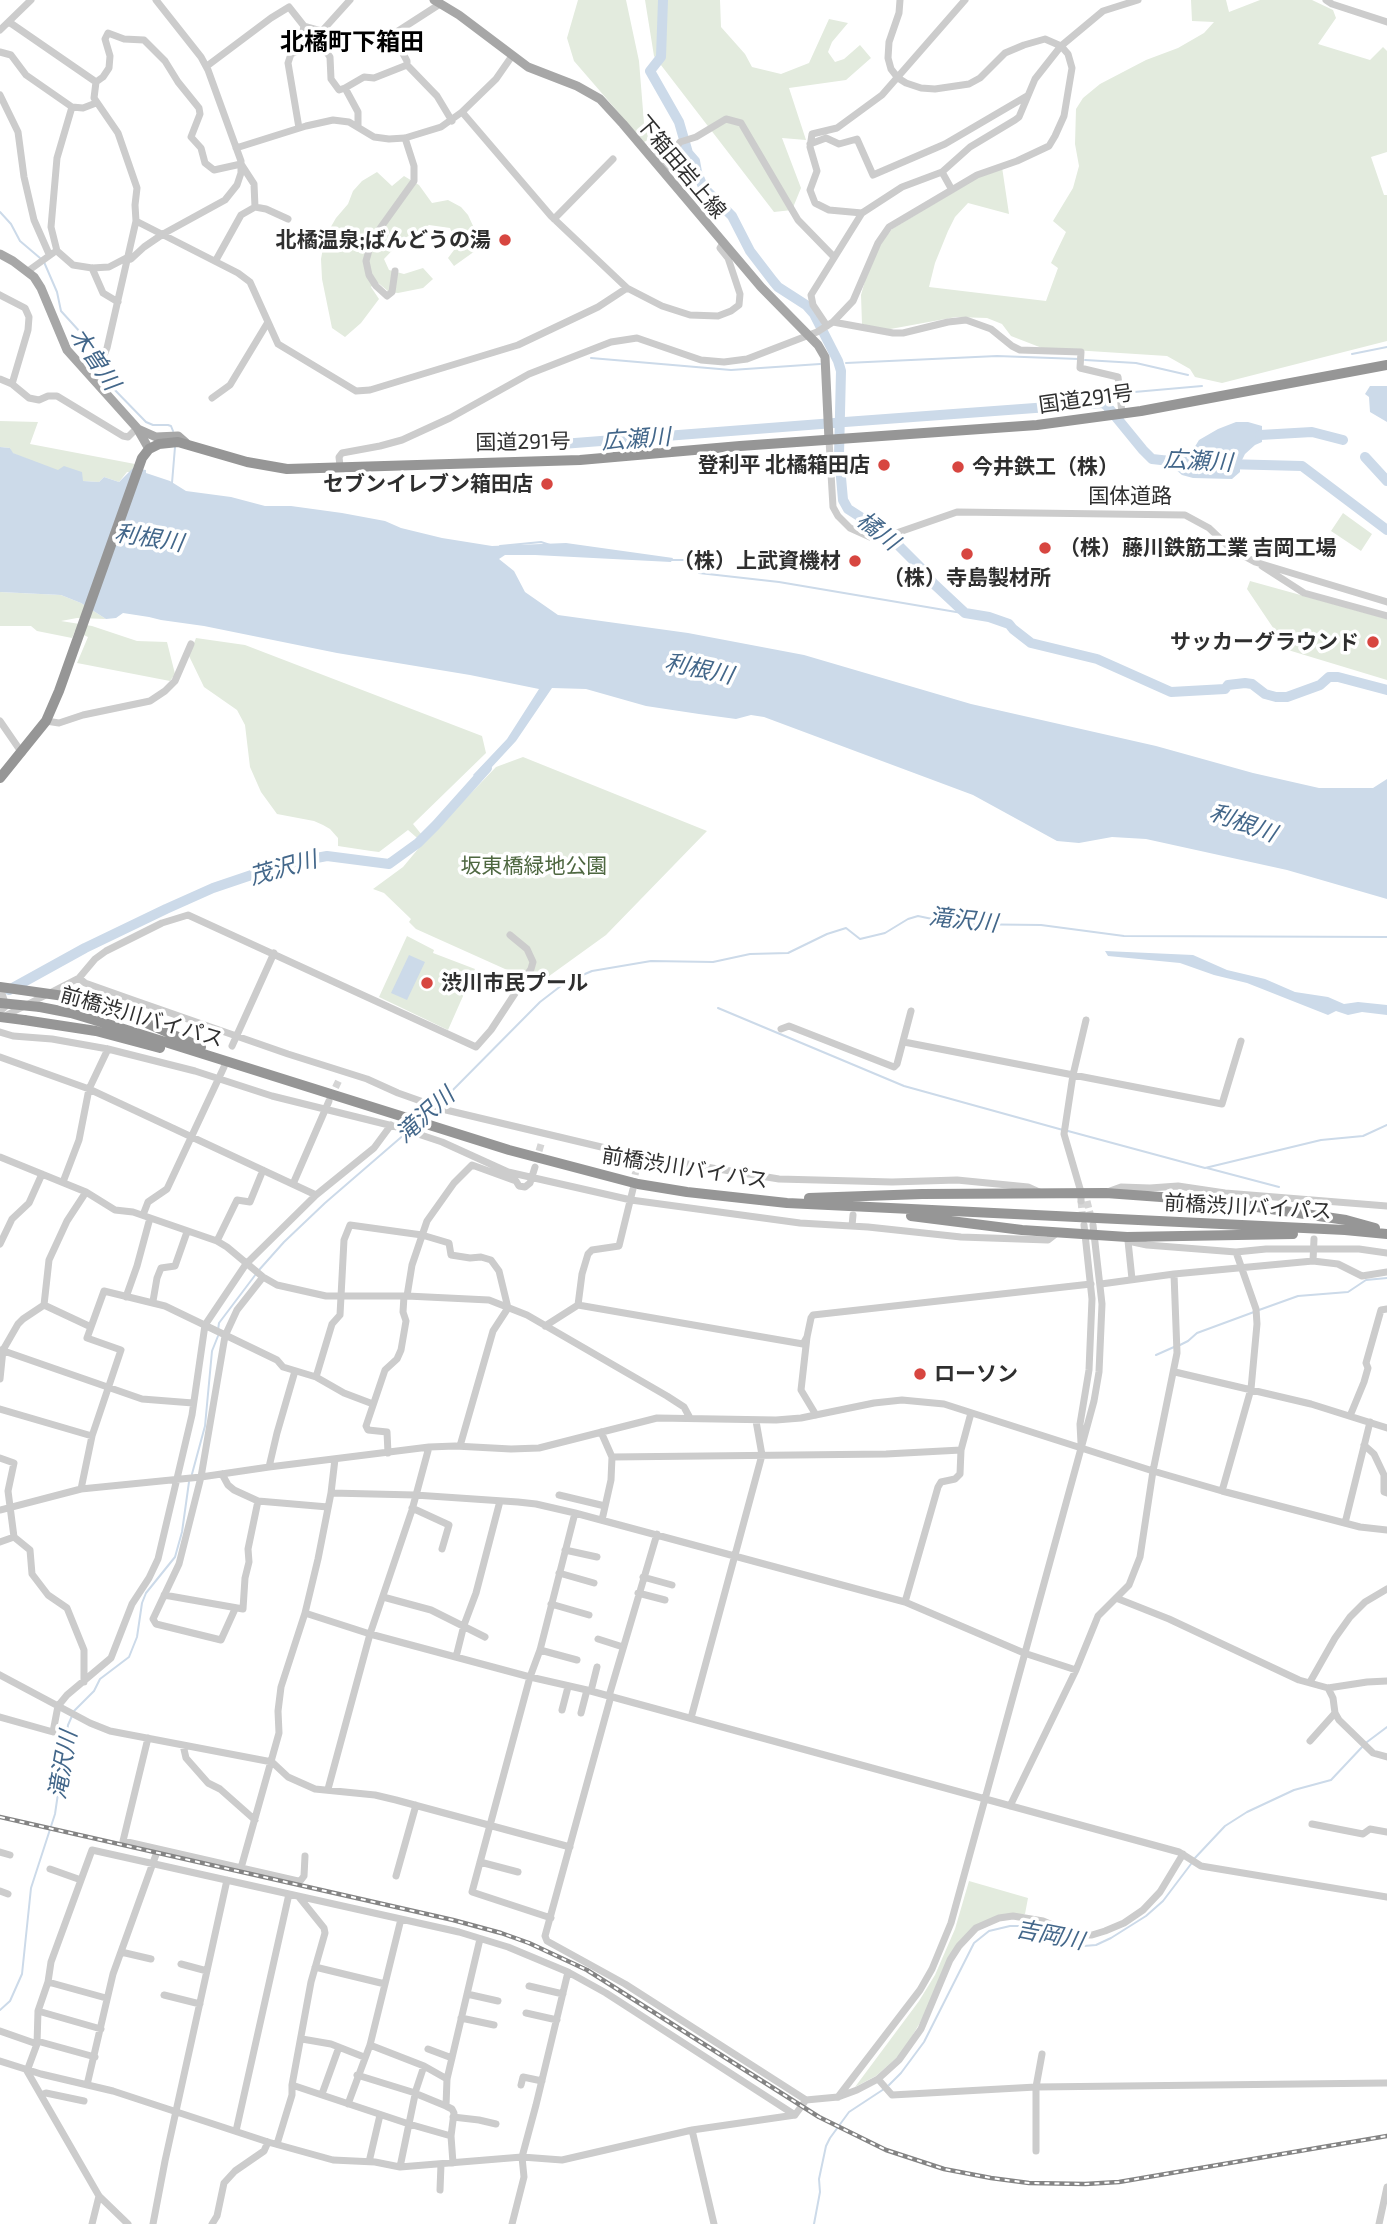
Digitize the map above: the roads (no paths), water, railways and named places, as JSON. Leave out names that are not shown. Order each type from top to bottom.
[{"type":"highway","name":"国道291号","points":[[177,440],[247,462],[287,469],[580,460],[831,437],[852,439],[1037,425],[1117,414],[1387,366]]},
{"type":"highway","points":[[0,777],[46,721],[139,466],[149,449],[177,440]]},
{"type":"highway","points":[[0,987],[90,1002],[128,1015],[248,1068]]},
{"type":"highway","name":"前橋渋川バイパス","points":[[0,1003],[40,1007],[84,1017],[248,1068],[397,1123],[430,1125],[509,1150],[638,1184],[787,1203],[1387,1232]]},
{"type":"highway","points":[[0,1018],[96,1031],[183,1054],[204,1055]]},
{"type":"highway","points":[[736,1198],[1041,1192],[1083,1198],[1107,1193],[1228,1203],[1346,1220],[1387,1232]]},
{"type":"highway","points":[[787,1203],[808,1209],[897,1215],[1057,1232],[1089,1230],[1128,1239],[1345,1230]]},
{"type":"main road","name":"下箱田岩上線","points":[[437,2],[528,67],[577,86],[600,99],[761,287],[813,333],[825,357],[827,417],[831,437]]},
{"type":"main road","points":[[0,254],[27,271],[41,288],[66,350],[96,376],[137,428],[149,449]]},
{"type":"main road","points":[[137,428],[156,437],[177,440]]},
{"type":"street","points":[[0,30],[31,0]]},
{"type":"street","points":[[0,95],[18,132],[24,177],[34,220],[51,254],[73,265],[92,268],[109,267],[129,259],[163,234],[225,200],[237,185],[242,173],[236,148],[206,66],[156,0]]},
{"type":"street","points":[[206,66],[289,7],[304,26],[322,31],[350,0]]},
{"type":"street","points":[[340,466],[339,457],[342,453],[402,440],[450,418],[529,374],[611,342],[637,338],[701,360],[724,362],[747,359],[813,333],[828,325],[858,292],[883,234],[899,220],[977,175],[1049,146],[1064,116],[1069,89],[1071,62],[1061,46],[1045,39],[1017,47],[1005,52],[980,78],[960,87],[920,88],[898,78],[891,69],[888,52],[900,0]]},
{"type":"street","points":[[862,213],[829,210],[815,203],[810,186],[814,183],[817,171],[810,144],[812,134],[846,123],[882,95],[965,0]]},
{"type":"street","points":[[1117,414],[1120,394],[1118,377],[1080,368],[1081,354],[1020,350],[991,329],[966,320],[893,334],[828,325],[811,300],[862,213],[902,187],[942,172],[970,147],[1015,120],[1035,79],[1061,46],[1103,11],[1138,0]]},
{"type":"street","points":[[1326,0],[1387,22]]},
{"type":"street","points":[[437,2],[395,33],[394,37],[407,65],[437,96],[452,121]]},
{"type":"street","points":[[9,22],[96,82]]},
{"type":"street","points":[[299,50],[304,26]]},
{"type":"street","points":[[96,376],[103,361],[118,303],[136,221],[137,188],[118,133],[94,98],[96,82],[109,68],[110,56],[104,39],[108,33],[124,39],[144,40],[164,61],[199,108],[200,114],[191,136],[201,148],[205,163],[214,170],[241,164]]},
{"type":"street","points":[[299,128],[288,62],[290,54],[315,48],[325,50],[330,57],[331,79],[339,90],[364,77],[374,78],[407,65]]},
{"type":"street","points":[[0,52],[11,55],[26,75],[72,107],[83,108],[96,103]]},
{"type":"street","points":[[236,148],[299,128],[340,120],[358,126],[374,137],[389,139],[405,138],[441,127],[463,112],[496,79],[512,56]]},
{"type":"street","points":[[345,88],[358,112],[358,126]]},
{"type":"street","points":[[810,144],[826,138],[839,144],[857,139],[873,175],[945,144],[1028,96]]},
{"type":"street","points":[[51,254],[57,158],[72,107]]},
{"type":"street","points":[[463,112],[554,219],[626,288],[662,306],[690,315],[718,316],[731,311],[739,305],[740,294],[728,258],[720,248],[723,243]]},
{"type":"street","points":[[666,175],[668,168],[654,146],[668,153],[673,152],[680,142],[696,138],[726,119],[741,123],[798,220],[834,257]]},
{"type":"street","points":[[394,271],[392,292],[387,296],[369,275],[366,261],[376,234],[414,181],[414,166],[405,138]]},
{"type":"street","points":[[554,219],[613,159]]},
{"type":"street","points":[[241,164],[254,184],[256,207]]},
{"type":"street","points":[[942,172],[952,190]]},
{"type":"street","points":[[216,260],[241,215],[256,207],[288,219]]},
{"type":"street","points":[[136,221],[216,260],[250,282],[278,344],[356,391],[518,345],[598,307],[626,288]]},
{"type":"street","points":[[27,271],[51,254]]},
{"type":"street","points":[[92,268],[103,293],[118,303]]},
{"type":"street","points":[[0,295],[21,306],[29,317],[28,330],[12,384]]},
{"type":"street","points":[[212,398],[230,384],[268,322]]},
{"type":"street","points":[[0,379],[12,384],[29,398],[39,400],[57,396],[123,436],[128,437],[137,428]]},
{"type":"street","name":"国体道路","points":[[831,437],[833,507],[838,516],[860,534],[882,538],[957,512],[1185,514],[1209,528],[1231,549],[1255,562],[1387,602]]},
{"type":"street","points":[[1255,562],[1304,593],[1387,617]]},
{"type":"street","points":[[46,721],[59,723],[83,715],[150,701],[175,681],[191,644]]},
{"type":"street","points":[[0,721],[22,752]]},
{"type":"street","points":[[0,1018],[79,978],[106,951],[162,923],[188,915],[476,1047],[491,1030],[531,969],[533,962],[527,949],[510,935]]},
{"type":"street","points":[[232,1046],[274,953]]},
{"type":"street","points":[[79,978],[97,987],[340,1075],[367,1079],[446,1110],[545,1132],[638,1161],[779,1179],[957,1180],[1028,1186],[1041,1192]]},
{"type":"street","points":[[0,987],[6,1006],[0,1011]]},
{"type":"street","points":[[782,1029],[789,1026],[894,1067],[904,1042],[911,1010]]},
{"type":"street","points":[[1083,1198],[1065,1134],[1073,1074],[1086,1020]]},
{"type":"street","points":[[0,1032],[108,1049],[195,1071],[326,1110],[397,1123],[508,1172],[631,1200],[800,1223],[997,1238],[1048,1240],[1057,1232]]},
{"type":"street","points":[[904,1042],[1222,1104],[1241,1041]]},
{"type":"street","points":[[63,1182],[79,1140],[89,1089],[108,1049]]},
{"type":"street","points":[[0,1057],[89,1089],[316,1195]]},
{"type":"street","points":[[126,1297],[137,1266],[148,1202],[167,1189],[223,1067]]},
{"type":"street","points":[[293,1184],[329,1101]]},
{"type":"street","points":[[0,1717],[53,1732],[58,1706],[67,1695],[111,1658],[132,1604],[158,1559],[192,1415],[205,1325],[248,1266],[316,1195],[374,1148],[397,1123]]},
{"type":"street","points":[[542,1142],[545,1132]]},
{"type":"street","points":[[0,1157],[86,1192],[115,1210],[146,1217],[217,1241],[277,1285],[326,1296],[489,1300],[527,1315],[667,1396],[684,1407],[690,1418]]},
{"type":"street","points":[[388,1452],[387,1432],[368,1430],[366,1426],[385,1370],[397,1359],[401,1350],[406,1321],[403,1312],[412,1265],[427,1222],[454,1183],[472,1165],[516,1181],[522,1187],[530,1183],[535,1167]]},
{"type":"street","points":[[217,1241],[237,1200],[250,1202],[263,1170]]},
{"type":"street","points":[[0,1244],[12,1219],[29,1203],[42,1174]]},
{"type":"street","points":[[854,1191],[855,1181]]},
{"type":"street","points":[[1107,1193],[1121,1187],[1178,1186],[1317,1204],[1387,1206]]},
{"type":"street","points":[[578,1305],[588,1254],[592,1250],[619,1246],[633,1189]]},
{"type":"street","points":[[0,1379],[2,1350],[18,1324],[44,1305],[49,1260],[67,1220],[86,1192]]},
{"type":"street","points":[[852,1226],[853,1215]]},
{"type":"street","points":[[316,1377],[332,1324],[340,1315],[344,1240],[350,1225],[422,1235],[449,1243],[451,1255],[491,1260],[499,1270],[508,1308],[493,1331],[460,1446]]},
{"type":"street","points":[[1082,1447],[1080,1424],[1090,1350],[1089,1230]]},
{"type":"street","points":[[838,2097],[920,1990],[951,1923],[1088,1428],[1099,1372],[1101,1284],[1089,1230]]},
{"type":"street","points":[[153,1301],[161,1268],[175,1266],[187,1231]]},
{"type":"street","points":[[1132,1279],[1128,1239],[1147,1245],[1236,1252],[1359,1249],[1387,1253]]},
{"type":"street","points":[[1313,1261],[1314,1239]]},
{"type":"street","points":[[1222,1491],[1251,1389],[1257,1324],[1256,1310],[1236,1252]]},
{"type":"street","points":[[1101,1284],[1313,1261],[1338,1264],[1362,1276],[1387,1272]]},
{"type":"street","points":[[1010,1807],[1076,1670],[1098,1616],[1129,1585],[1140,1557],[1153,1471],[1175,1372],[1177,1341],[1174,1274]]},
{"type":"street","points":[[235,1609],[221,1640],[156,1624],[153,1619],[179,1564],[201,1477],[224,1335],[237,1310],[262,1276]]},
{"type":"street","points":[[816,1415],[801,1390],[807,1337],[813,1315],[1091,1284]]},
{"type":"street","points":[[81,1489],[92,1436],[121,1350],[87,1338],[104,1292],[153,1301],[276,1360],[283,1367],[316,1377],[344,1393],[373,1404]]},
{"type":"street","points":[[44,1305],[91,1327]]},
{"type":"street","points":[[545,1326],[578,1305],[803,1344],[807,1337]]},
{"type":"street","points":[[1350,1416],[1364,1382],[1368,1368],[1366,1363],[1381,1310],[1387,1309]]},
{"type":"street","points":[[2,1350],[142,1399],[193,1403]]},
{"type":"street","points":[[270,1466],[295,1371]]},
{"type":"street","points":[[1175,1372],[1251,1389],[1387,1428]]},
{"type":"street","points":[[0,1510],[81,1489],[201,1477],[429,1447],[538,1448],[657,1418],[756,1421],[801,1419],[874,1402],[902,1400],[944,1404],[1222,1491],[1345,1523],[1387,1530]]},
{"type":"street","points":[[0,1409],[92,1436]]},
{"type":"street","points":[[905,1602],[938,1487],[941,1482],[958,1477],[961,1469],[961,1450],[971,1413]]},
{"type":"street","points":[[691,1718],[762,1455],[756,1421]]},
{"type":"street","points":[[1345,1523],[1370,1422]]},
{"type":"street","points":[[601,1432],[612,1457],[611,1480],[602,1520]]},
{"type":"street","points":[[1364,1445],[1374,1454],[1384,1475],[1384,1492],[1387,1493]]},
{"type":"street","points":[[328,1789],[370,1634],[412,1508],[429,1447]]},
{"type":"street","points":[[612,1457],[961,1450]]},
{"type":"street","points":[[0,1458],[14,1463],[8,1491],[13,1538],[30,1550],[32,1574],[48,1595],[67,1608],[84,1650],[84,1682]]},
{"type":"street","points":[[241,1868],[279,1733],[281,1687],[305,1613],[331,1493],[335,1459]]},
{"type":"street","points":[[222,1474],[234,1490],[258,1501],[328,1507]]},
{"type":"street","points":[[331,1493],[500,1501],[536,1504],[575,1513],[905,1602],[1024,1653],[1076,1670]]},
{"type":"street","points":[[559,1495],[605,1506]]},
{"type":"street","points":[[164,1595],[243,1609],[248,1549],[258,1501]]},
{"type":"street","points":[[456,1657],[500,1501]]},
{"type":"street","points":[[412,1508],[449,1525],[442,1549]]},
{"type":"street","points":[[551,1918],[472,1892],[530,1677],[540,1650],[575,1513]]},
{"type":"street","points":[[657,1534],[638,1593],[545,1936],[547,1941],[625,1984],[806,2100],[838,2097],[880,2082],[911,2044],[930,2011],[950,1961],[959,1946],[976,1928],[999,1918],[1013,1916],[1043,1921],[1076,1935],[1105,1931],[1124,1923],[1143,1910],[1160,1892],[1186,1855]]},
{"type":"street","points":[[0,1542],[13,1538]]},
{"type":"street","points":[[565,1550],[597,1557]]},
{"type":"street","points":[[559,1573],[594,1583]]},
{"type":"street","points":[[643,1577],[672,1585]]},
{"type":"street","points":[[1310,1682],[1350,1617],[1365,1602],[1387,1589]]},
{"type":"street","points":[[638,1593],[665,1600]]},
{"type":"street","points":[[383,1597],[430,1610],[485,1637]]},
{"type":"street","points":[[1116,1598],[1169,1619],[1287,1675],[1328,1688],[1387,1681]]},
{"type":"street","points":[[551,1604],[589,1615]]},
{"type":"street","points":[[305,1613],[370,1634],[568,1687],[589,1690],[1186,1855],[1199,1864],[1387,1897]]},
{"type":"street","points":[[598,1639],[623,1647]]},
{"type":"street","points":[[540,1650],[577,1660]]},
{"type":"street","points":[[581,1713],[597,1668]]},
{"type":"street","points":[[0,1675],[102,1729],[272,1762],[288,1777],[315,1788],[375,1795],[570,1847]]},
{"type":"street","points":[[562,1710],[568,1687]]},
{"type":"street","points":[[1328,1688],[1333,1698],[1335,1713],[1373,1753],[1387,1757]]},
{"type":"street","points":[[1310,1741],[1335,1713]]},
{"type":"street","points":[[148,1738],[124,1840],[298,1881],[301,1881],[304,1875],[304,1856]]},
{"type":"street","points":[[183,1745],[186,1758],[208,1783],[220,1789],[255,1820]]},
{"type":"street","points":[[396,1876],[416,1805]]},
{"type":"street","points":[[1312,1824],[1363,1834],[1370,1829],[1387,1832]]},
{"type":"street","points":[[87,2085],[106,1998],[158,1849]]},
{"type":"street","points":[[128,2224],[99,2196],[27,2071],[37,2043],[38,2011],[48,1982],[51,1962],[92,1850],[401,1919],[508,1947],[568,1972],[607,1993],[795,2115]]},
{"type":"street","points":[[0,1852],[10,1855]]},
{"type":"street","points":[[480,1862],[518,1872]]},
{"type":"street","points":[[51,1869],[81,1881]]},
{"type":"street","points":[[153,2224],[227,1881]]},
{"type":"street","points":[[0,1891],[8,1894]]},
{"type":"street","points":[[236,2131],[289,1894]]},
{"type":"street","points":[[277,2144],[292,2095],[315,1968],[325,1933],[324,1928],[299,1897]]},
{"type":"street","points":[[348,2104],[370,2045],[401,1919]]},
{"type":"street","points":[[446,2106],[447,2079],[480,1939]]},
{"type":"street","points":[[121,1952],[151,1959]]},
{"type":"street","points":[[181,1964],[207,1971]]},
{"type":"street","points":[[315,1968],[385,1984]]},
{"type":"street","points":[[512,2224],[524,2177],[522,2157],[568,1972]]},
{"type":"street","points":[[48,1982],[106,1998]]},
{"type":"street","points":[[529,1986],[563,1994]]},
{"type":"street","points":[[467,1994],[498,2001]]},
{"type":"street","points":[[164,1996],[200,2004]]},
{"type":"street","points":[[38,2011],[101,2029]]},
{"type":"street","points":[[526,2013],[557,2020]]},
{"type":"street","points":[[461,2018],[494,2025]]},
{"type":"street","points":[[0,2031],[95,2057]]},
{"type":"street","points":[[302,2039],[339,2047],[364,2057]]},
{"type":"street","points":[[370,2045],[424,2066],[447,2079]]},
{"type":"street","points":[[322,2094],[339,2047]]},
{"type":"street","points":[[428,2049],[452,2058]]},
{"type":"street","points":[[1036,2151],[1035,2088],[1042,2054]]},
{"type":"street","points":[[0,2061],[27,2071],[113,2091],[333,2160],[400,2167],[522,2157],[562,2160],[692,2130],[795,2115],[806,2100]]},
{"type":"street","points":[[400,2167],[424,2066]]},
{"type":"street","points":[[357,2075],[452,2109],[453,2164]]},
{"type":"street","points":[[521,2085],[523,2077],[542,2081]]},
{"type":"street","points":[[880,2082],[892,2095],[1035,2088],[1386,2083]]},
{"type":"street","points":[[292,2085],[451,2136]]},
{"type":"street","points":[[41,2095],[47,2093],[84,2101]]},
{"type":"street","points":[[369,2162],[380,2115]]},
{"type":"street","points":[[453,2117],[495,2124]]},
{"type":"street","points":[[692,2130],[714,2224]]},
{"type":"street","points":[[212,2224],[217,2216],[224,2183],[235,2171],[264,2151],[268,2141]]},
{"type":"street","points":[[440,2190],[441,2164]]},
{"type":"street","points":[[1379,2224],[1387,2187]]},
{"type":"street","points":[[92,2224],[99,2196]]},
{"type":"street","points":[[114,2224],[117,2213]]},
{"type":"water","points":[[1370,386],[1387,386],[1387,422],[1370,412],[1369,397],[1365,394]]},
{"type":"water","points":[[1236,422],[1262,426],[1262,442],[1245,454],[1240,464],[1240,472],[1232,479],[1193,478],[1182,475],[1175,469],[1177,457],[1191,453],[1199,440]]},
{"type":"water","name":"利根川","points":[[0,447],[10,448],[13,453],[58,470],[64,466],[82,472],[83,481],[99,482],[104,477],[119,482],[133,468],[146,470],[146,473],[170,481],[186,491],[231,497],[265,506],[291,506],[342,513],[385,521],[401,528],[442,538],[492,546],[566,543],[673,558],[671,562],[535,555],[505,555],[499,559],[514,571],[525,592],[558,615],[688,633],[804,655],[971,704],[1156,746],[1319,788],[1373,788],[1387,779],[1387,899],[1287,870],[1146,839],[1112,837],[1079,843],[1057,841],[973,795],[764,717],[751,715],[736,719],[646,706],[586,689],[552,688],[516,741],[479,781],[473,775],[507,739],[539,689],[149,617],[123,613],[116,618],[106,619],[81,603],[61,595],[0,592]]},
{"type":"water","points":[[1105,951],[1193,955],[1227,970],[1265,979],[1295,992],[1328,997],[1344,1004],[1358,1002],[1387,1005],[1387,1015],[1362,1012],[1348,1015],[1336,1011],[1328,1015],[1247,983],[1180,963],[1108,956]]},
{"type":"water","points":[[409,955],[425,962],[407,1000],[391,993]]},
{"type":"waterway","name":"橘川","points":[[663,0],[661,57],[650,71],[679,122],[688,153],[695,161],[703,187],[732,216],[750,251],[778,287],[806,305],[814,314],[838,361],[841,371],[839,455],[843,500],[848,509],[887,534],[965,613],[1009,624],[1031,643],[1097,659],[1171,692],[1225,689],[1228,685],[1245,683],[1252,684],[1265,694],[1287,697],[1320,685],[1329,677],[1387,690]]},
{"type":"waterway","name":"木曽川","points":[[0,212],[11,224],[20,241],[40,258]]},
{"type":"waterway","name":"木曽川","points":[[44,262],[57,292],[61,311],[81,333],[98,359]]},
{"type":"waterway","points":[[1352,354],[1387,347]]},
{"type":"waterway","points":[[846,363],[997,356],[1079,359]]},
{"type":"waterway","points":[[591,358],[731,370],[820,364]]},
{"type":"waterway","points":[[1085,360],[1136,363],[1188,375]]},
{"type":"waterway","name":"木曽川","points":[[102,367],[110,385],[146,422],[168,425],[173,431]]},
{"type":"waterway","points":[[1123,393],[1202,386]]},
{"type":"waterway","points":[[1103,403],[1105,397],[1118,394]]},
{"type":"waterway","name":"広瀬川","points":[[845,422],[1103,403],[1152,459],[1188,463]]},
{"type":"waterway","name":"広瀬川","points":[[562,444],[834,423]]},
{"type":"waterway","points":[[1260,435],[1312,432],[1343,440]]},
{"type":"waterway","name":"木曽川","points":[[172,483],[175,447]]},
{"type":"waterway","points":[[1365,457],[1387,481]]},
{"type":"waterway","name":"広瀬川","points":[[1225,464],[1302,466],[1387,530]]},
{"type":"waterway","points":[[500,546],[541,542],[550,545]]},
{"type":"waterway","points":[[670,560],[687,560],[694,564],[699,573],[779,582],[968,614]]},
{"type":"waterway","name":"茂沢川","points":[[9,990],[85,948],[166,909],[213,888],[284,864],[327,856],[389,864],[418,843],[487,768]]},
{"type":"waterway","name":"滝沢川","points":[[439,1104],[540,1002],[566,982],[592,971],[651,961],[713,962],[750,954],[788,953],[846,928],[860,939],[885,933],[918,916],[956,924],[1041,925],[1124,936],[1387,937]]},
{"type":"waterway","points":[[718,1008],[904,1086],[1063,1130]]},
{"type":"waterway","name":"滝沢川","points":[[423,1118],[435,1108]]},
{"type":"waterway","points":[[1068,1131],[1205,1168],[1321,1140],[1363,1136],[1387,1125]]},
{"type":"waterway","name":"滝沢川","points":[[259,1270],[325,1203],[406,1133]]},
{"type":"waterway","points":[[1207,1168],[1279,1187]]},
{"type":"waterway","name":"滝沢川","points":[[218,1330],[219,1323],[256,1274]]},
{"type":"waterway","points":[[1259,1310],[1298,1296],[1348,1292],[1366,1280],[1387,1278]]},
{"type":"waterway","points":[[1180,1345],[1197,1333],[1254,1312]]},
{"type":"waterway","name":"滝沢川","points":[[192,1474],[205,1426],[212,1351],[218,1336]]},
{"type":"waterway","points":[[1156,1355],[1174,1347]]},
{"type":"waterway","name":"滝沢川","points":[[74,1711],[94,1691],[100,1679],[129,1657],[137,1637],[146,1593],[175,1557],[182,1532],[189,1482]]},
{"type":"waterway","name":"滝沢川","points":[[0,2010],[10,2001],[22,1974],[31,1888],[55,1814],[68,1725],[72,1716]]},
{"type":"waterway","name":"吉岡川","points":[[1367,1742],[1387,1727]]},
{"type":"waterway","name":"吉岡川","points":[[1194,1859],[1225,1826],[1247,1812],[1294,1790],[1331,1780],[1363,1746]]},
{"type":"waterway","name":"吉岡川","points":[[889,2085],[924,2042],[974,1943],[989,1931],[1021,1926],[1072,1944],[1096,1945],[1146,1916],[1163,1901],[1191,1864]]},
{"type":"waterway","name":"吉岡川","points":[[814,2224],[820,2192],[819,2179],[830,2138],[849,2112],[884,2089]]},
{"type":"tunnel","points":[[331,1097],[339,1080]]},
{"type":"tunnel","points":[[536,1161],[542,1141]]},
{"type":"tunnel","points":[[633,1185],[637,1165]]},
{"type":"tunnel","points":[[1081,1201],[1083,1221]]},
{"type":"tunnel","points":[[1087,1201],[1092,1221]]},
{"type":"railway","points":[[0,1817],[453,1920],[529,1943],[587,1970],[819,2117],[886,2150],[944,2169],[1029,2183],[1119,2182],[1387,2136]]},
{"type":"place","name":"北橘温泉;ばんどうの湯","points":[[505,240]]},
{"type":"place","name":"登利平 北橘箱田店","points":[[884,465]]},
{"type":"place","name":"今井鉄工（株）","points":[[958,467]]},
{"type":"place","name":"セブンイレブン箱田店","points":[[547,484]]},
{"type":"place","name":"（株）藤川鉄筋工業 吉岡工場","points":[[1045,548]]},
{"type":"place","name":"（株）寺島製材所","points":[[967,554]]},
{"type":"place","name":"（株）上武資機材","points":[[855,561]]},
{"type":"place","name":"サッカーグラウンド","points":[[1373,642]]},
{"type":"place","name":"渋川市民プール","points":[[427,983]]},
{"type":"place","name":"ローソン","points":[[920,1374]]},
{"type":"district","name":"北橘町下箱田","points":[[352,42]]},
{"type":"park label","name":"坂東橋緑地公園","points":[[534,866]]}]
